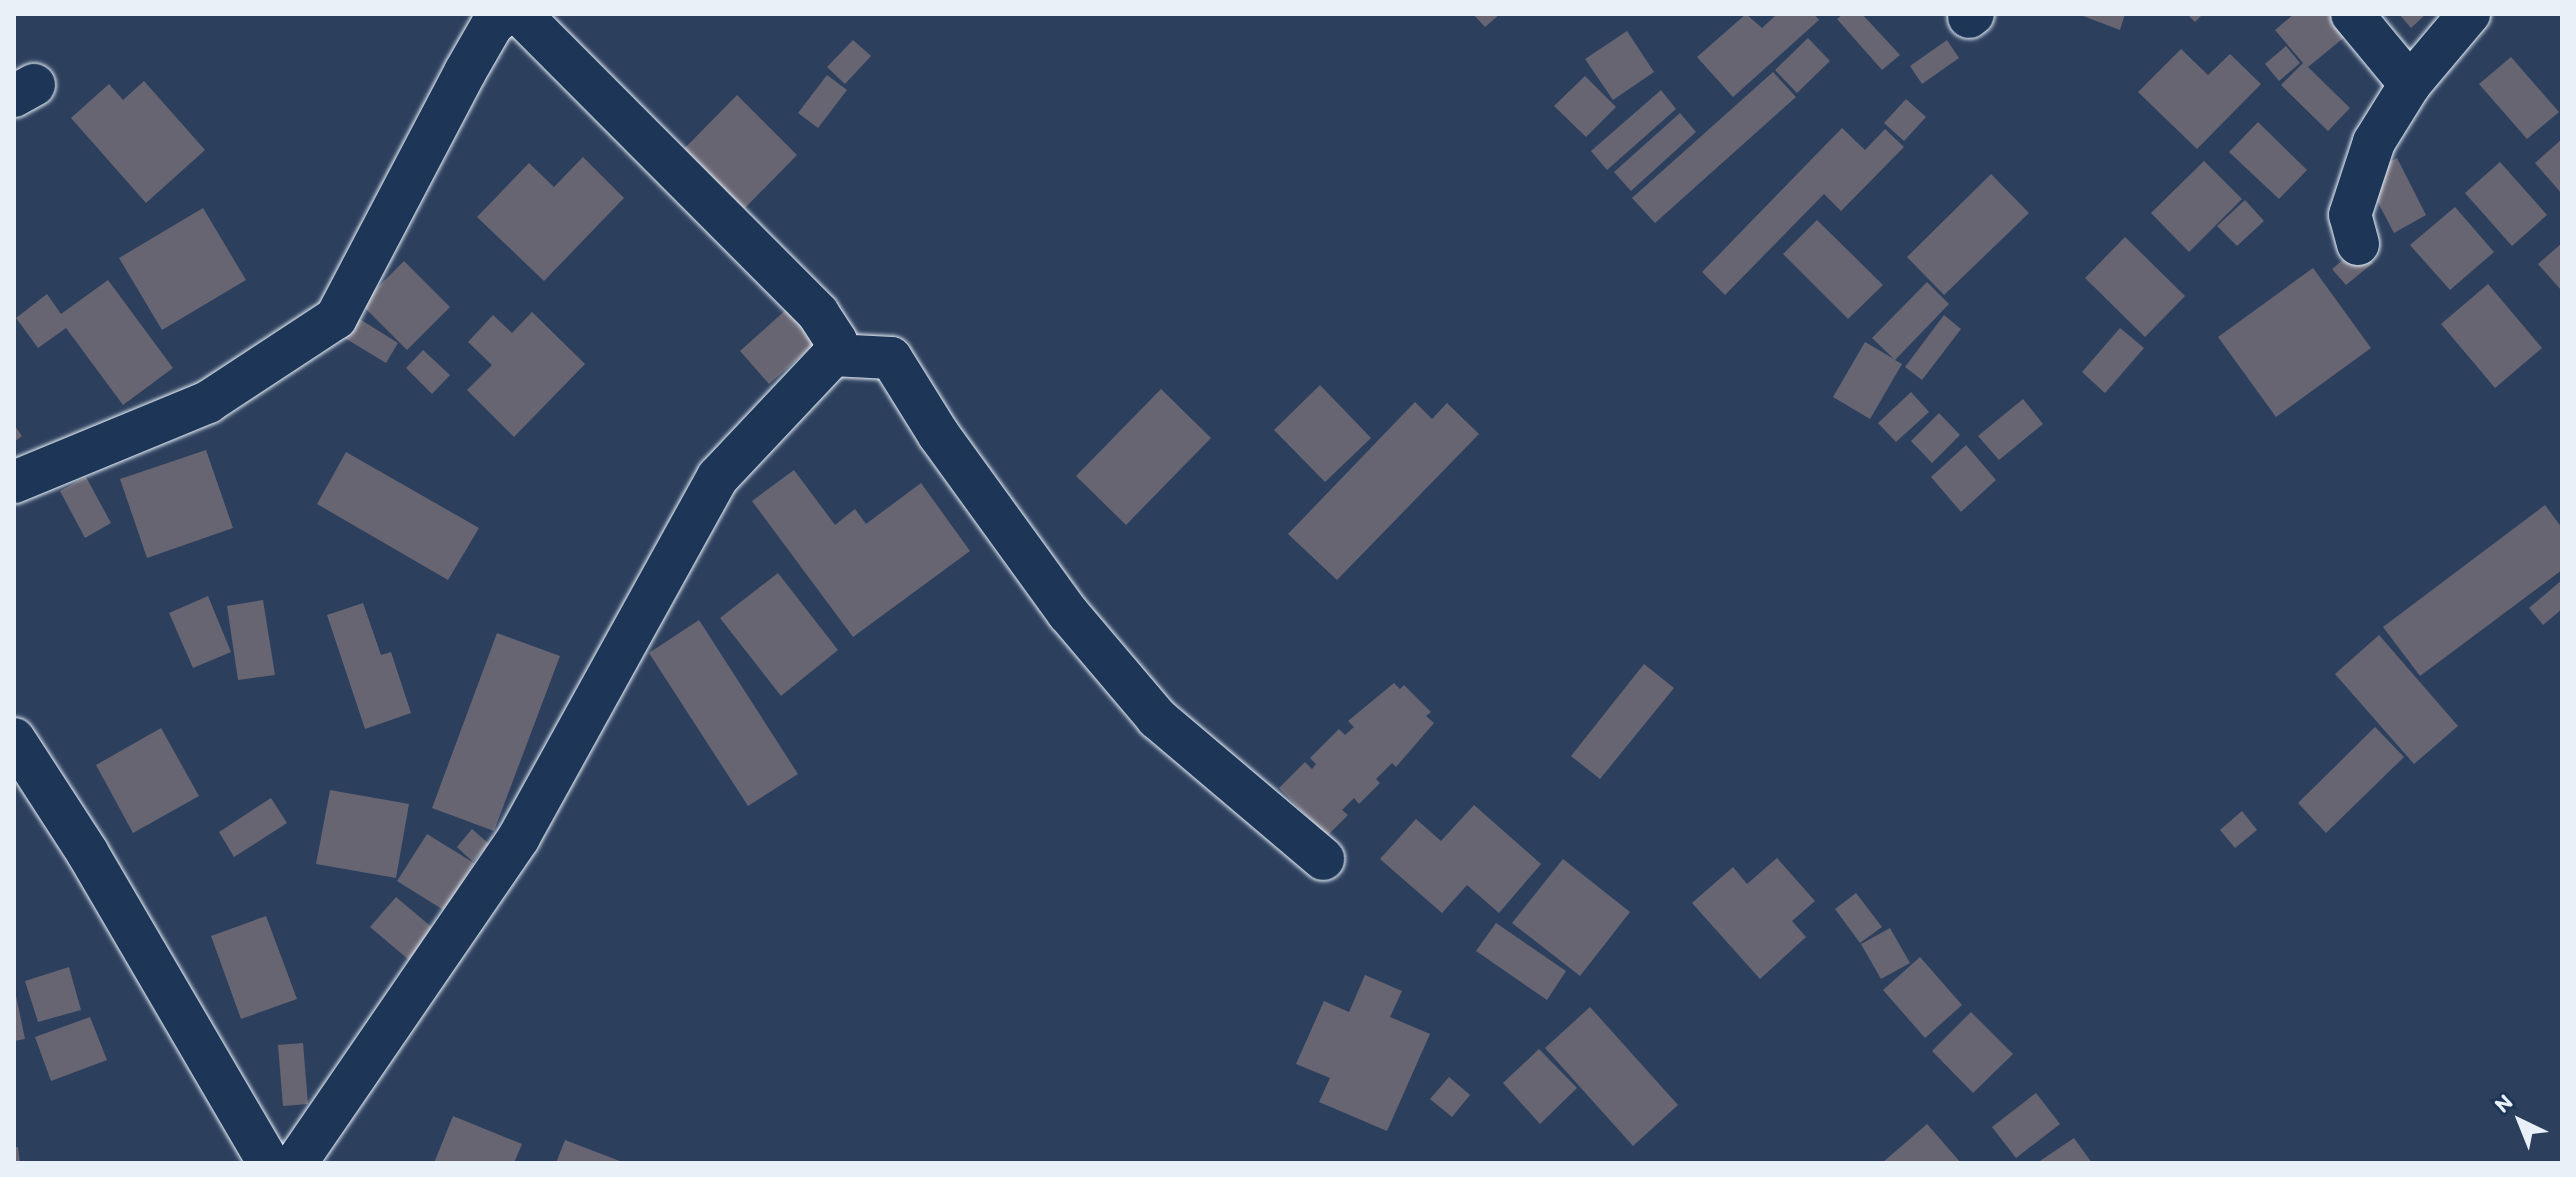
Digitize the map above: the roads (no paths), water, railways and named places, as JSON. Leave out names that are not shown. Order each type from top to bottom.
[{"type":"street","points":[[14,482],[208,402],[336,318],[465,72],[492,25],[505,14]]},
{"type":"street","points":[[296,1163],[519,837],[718,477],[833,355],[832,327],[520,14]]},
{"type":"street","points":[[2352,14],[2410,84]]},
{"type":"street","points":[[2358,244],[2350,215],[2362,174],[2410,84],[2469,14]]},
{"type":"street","points":[[833,355],[891,358],[939,435],[1068,613],[1157,718],[1323,859]]},
{"type":"street","points":[[14,739],[96,866],[269,1163]]}]
